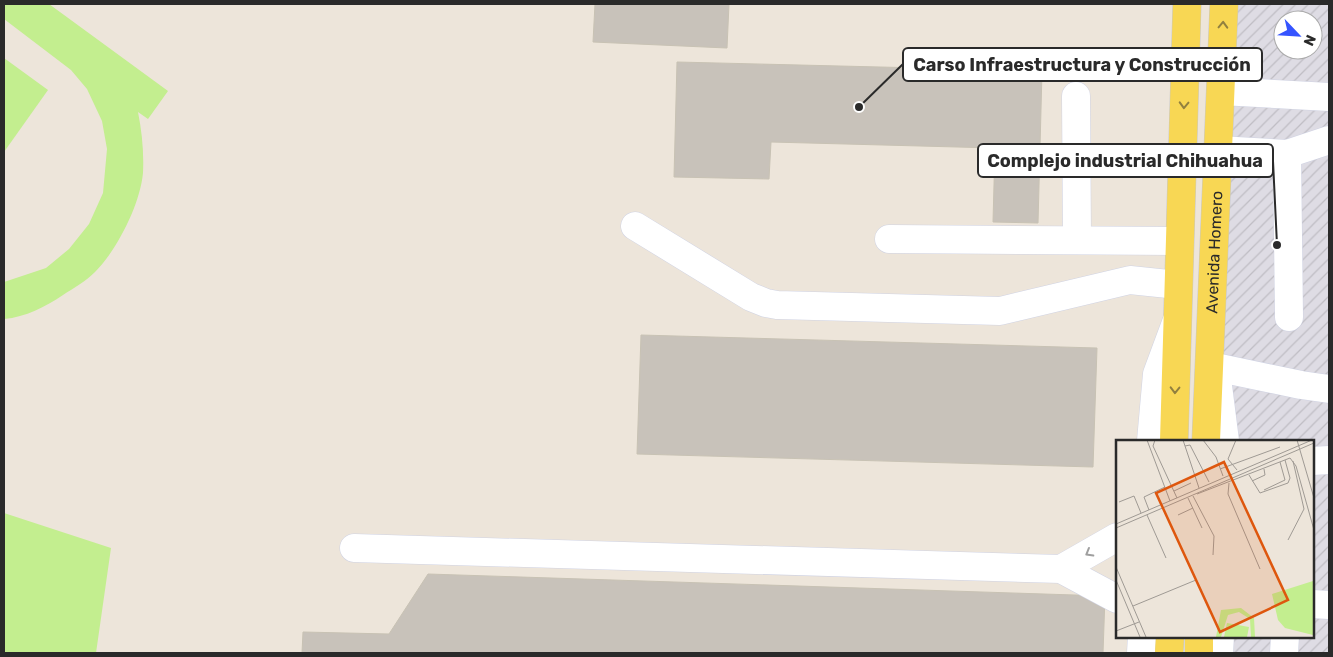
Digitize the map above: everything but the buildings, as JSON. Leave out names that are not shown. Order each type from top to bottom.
[{"type":"main road","name":"Avenida Homero","points":[[1174,440],[1187,4]]},
{"type":"main road","name":"Avenida Homero","points":[[1206,440],[1224,4]]},
{"type":"main road","points":[[1169,653],[1170,637]]},
{"type":"main road","points":[[1199,637],[1199,653]]},
{"type":"lane","points":[[1221,91],[1329,97]]},
{"type":"lane","points":[[1076,96],[1077,240]]},
{"type":"lane","points":[[1218,150],[1287,154],[1329,140]]},
{"type":"lane","points":[[1287,154],[1289,317]]},
{"type":"lane","points":[[635,226],[751,297],[777,305],[1000,311],[1130,280],[1178,285]]},
{"type":"lane","points":[[888,239],[1179,241]]},
{"type":"lane","points":[[1151,440],[1157,374],[1177,320]]},
{"type":"lane","points":[[1210,331],[1224,440]]},
{"type":"lane","points":[[1215,367],[1329,389]]},
{"type":"lane","points":[[1313,461],[1329,460]]},
{"type":"lane","points":[[1062,569],[1116,538]]},
{"type":"lane","points":[[354,548],[1062,569],[1116,598]]},
{"type":"lane","points":[[1313,604],[1329,605]]},
{"type":"lane","points":[[1141,653],[1142,637]]},
{"type":"lane","points":[[1219,653],[1220,637]]},
{"type":"lane","points":[[1284,653],[1285,637]]},
{"type":"shaded area","points":[[1233,4],[1329,4],[1329,653],[1214,653],[1214,637],[1313,637],[1313,440],[1219,440]]},
{"type":"green space","points":[[4,4],[49,4],[168,91],[148,119],[138,112],[143,150],[141,186],[132,213],[111,252],[103,263],[80,284],[28,314],[4,319],[4,282],[46,268],[69,249],[89,224],[103,193],[107,149],[102,121],[87,89],[71,70],[4,19]]},
{"type":"green space","points":[[4,58],[48,90],[4,152]]},
{"type":"green space","points":[[4,513],[111,548],[96,653],[4,653]]},
{"type":"place","name":"Carso Infraestructura y Construcción","points":[[859,107]]},
{"type":"place","name":"Complejo industrial Chihuahua","points":[[1277,245]]}]
